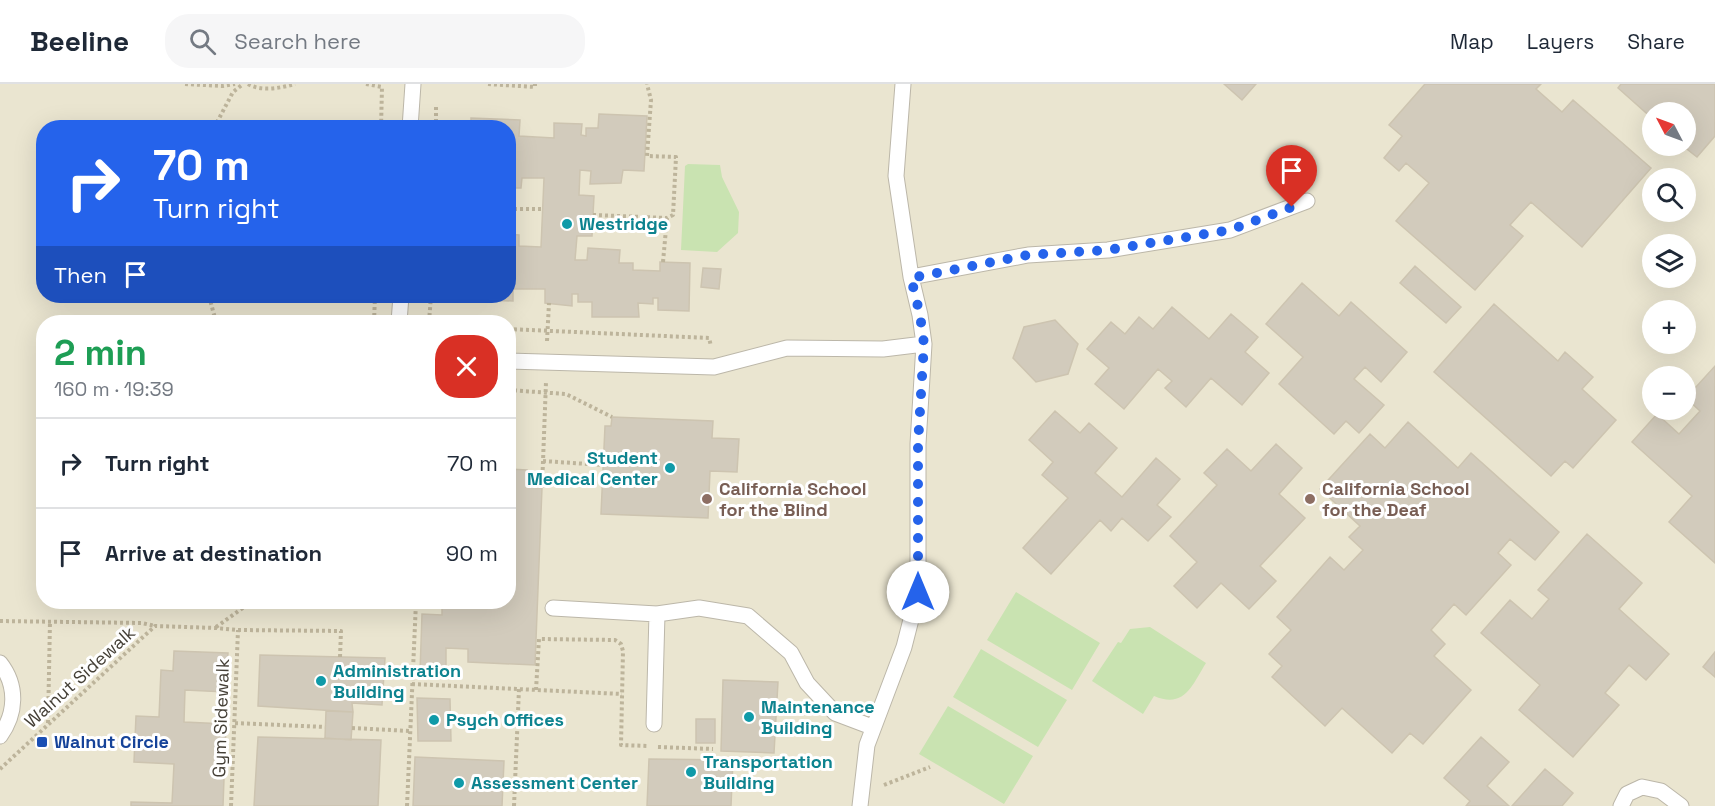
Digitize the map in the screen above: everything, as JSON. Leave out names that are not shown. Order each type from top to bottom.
[{"type":"lane","points":[[411,120],[413,84]]},
{"type":"lane","points":[[861,800],[867,745],[904,647],[918,592],[918,444],[924,344],[911,278],[896,176],[903,84]]},
{"type":"lane","points":[[911,278],[1028,255],[1108,250],[1230,230],[1307,201]]},
{"type":"lane","points":[[516,361],[714,367],[787,348],[883,349],[924,344]]},
{"type":"lane","points":[[554,608],[657,614],[699,608],[748,616],[791,653],[807,683],[835,713],[872,727]]},
{"type":"lane","points":[[654,724],[657,614]]},
{"type":"lane","points":[[0,663],[11,682],[14,700],[10,719],[0,736]]},
{"type":"lane","points":[[1621,806],[1627,794],[1642,787],[1661,791],[1681,806]]},
{"type":"path","points":[[185,84],[223,86],[235,84]]},
{"type":"path","points":[[218,120],[233,92],[243,84]]},
{"type":"path","points":[[248,84],[255,88],[295,84]]},
{"type":"path","points":[[366,84],[382,86],[381,120]]},
{"type":"path","points":[[488,84],[535,87],[535,84]]},
{"type":"path","points":[[593,215],[667,218],[673,215],[676,158],[648,156],[651,100],[647,84]]},
{"type":"path","points":[[516,208],[543,209]]},
{"type":"path","points":[[663,262],[667,218]]},
{"type":"path","points":[[542,488],[547,362],[546,330],[549,303]]},
{"type":"path","points":[[516,329],[709,338],[714,367]]},
{"type":"path","points":[[516,391],[566,394],[612,417]]},
{"type":"path","points":[[543,461],[603,465]]},
{"type":"path","points":[[216,628],[242,609]]},
{"type":"path","points":[[406,806],[416,609]]},
{"type":"path","points":[[0,621],[142,623],[155,626]]},
{"type":"path","points":[[48,724],[50,621]]},
{"type":"path","name":"Walnut Sidewalk","points":[[0,769],[155,626],[341,631],[340,657]]},
{"type":"path","name":"Gym Sidewalk","points":[[231,806],[238,630]]},
{"type":"path","points":[[536,690],[539,639],[615,640],[621,644],[623,651],[621,745],[712,749]]},
{"type":"path","points":[[412,684],[622,694]]},
{"type":"path","points":[[514,806],[519,689]]},
{"type":"path","points":[[235,723],[325,727]]},
{"type":"path","points":[[352,728],[410,731]]},
{"type":"path","points":[[861,800],[930,767]]},
{"type":"shaded area","points":[[0,84],[1715,84],[1715,806],[0,806]]},
{"type":"green space","points":[[688,164],[720,165],[722,177],[739,212],[738,233],[717,252],[681,250],[685,166]]},
{"type":"green space","points":[[1016,592],[1100,643],[1072,690],[987,640]]},
{"type":"green space","points":[[1150,627],[1206,663],[1186,693],[1173,699],[1154,696],[1143,714],[1092,681],[1118,642],[1121,643],[1130,629]]},
{"type":"green space","points":[[981,649],[1067,700],[1038,747],[953,697]]},
{"type":"green space","points":[[948,706],[1033,756],[1004,804],[919,754]]},
{"type":"building","points":[[1224,84],[1256,84],[1242,100]]},
{"type":"building","points":[[1425,84],[1541,84],[1536,89],[1562,112],[1573,100],[1651,168],[1642,168],[1642,178],[1582,247],[1531,202],[1510,225],[1523,236],[1475,290],[1396,221],[1429,183],[1406,163],[1399,171],[1384,158],[1402,136],[1389,125]]},
{"type":"building","points":[[1621,84],[1715,84],[1715,136],[1697,157],[1696,102],[1642,102],[1642,109],[1618,88]]},
{"type":"building","name":"Westridge","points":[[599,114],[647,116],[644,171],[623,170],[621,183],[590,184],[591,171],[580,170],[579,195],[594,196],[592,236],[577,236],[575,260],[587,260],[588,248],[620,250],[619,263],[633,263],[633,270],[660,271],[660,262],[690,263],[689,311],[658,310],[658,298],[653,298],[653,304],[638,303],[639,317],[592,317],[592,302],[578,302],[578,294],[572,294],[572,306],[545,303],[545,289],[516,289],[516,235],[519,235],[519,246],[541,247],[544,178],[522,178],[521,188],[516,188],[516,120],[471,120],[471,118],[520,120],[519,136],[554,138],[554,123],[582,124],[581,135],[586,136],[586,128],[598,128]]},
{"type":"building","points":[[1415,266],[1461,307],[1446,323],[1400,283]]},
{"type":"building","points":[[703,268],[721,269],[719,289],[701,287]]},
{"type":"building","points":[[1302,283],[1339,316],[1351,302],[1407,352],[1381,382],[1365,367],[1354,379],[1384,405],[1359,433],[1346,421],[1334,434],[1279,384],[1303,357],[1266,324]]},
{"type":"building","points":[[1494,304],[1558,361],[1565,352],[1593,377],[1582,389],[1616,420],[1573,468],[1565,461],[1551,476],[1434,372]]},
{"type":"building","points":[[1172,307],[1209,339],[1231,314],[1258,337],[1245,352],[1269,373],[1242,405],[1211,378],[1186,407],[1165,388],[1172,381],[1158,369],[1124,409],[1095,384],[1109,368],[1087,349],[1111,322],[1125,334],[1139,317],[1153,329]]},
{"type":"building","points":[[1055,320],[1078,344],[1068,374],[1036,382],[1013,358],[1024,327]]},
{"type":"building","points":[[1715,366],[1715,563],[1669,522],[1692,496],[1632,442],[1652,420],[1664,420],[1679,434],[1692,420],[1696,420],[1696,415],[1700,411],[1696,407],[1696,387]]},
{"type":"building","points":[[1055,411],[1080,433],[1089,423],[1117,448],[1095,473],[1122,497],[1156,458],[1180,479],[1157,505],[1171,517],[1148,541],[1122,518],[1111,531],[1100,520],[1051,574],[1023,548],[1068,498],[1042,475],[1053,462],[1029,440]]},
{"type":"building","name":"Student Medical Center","points":[[612,417],[713,421],[712,438],[739,439],[737,472],[710,471],[708,518],[601,514],[605,426],[611,426]]},
{"type":"building","points":[[1408,422],[1458,468],[1471,453],[1559,532],[1535,560],[1510,539],[1498,553],[1511,565],[1466,615],[1454,604],[1431,630],[1445,644],[1434,656],[1471,690],[1423,744],[1410,733],[1392,753],[1342,708],[1325,726],[1272,677],[1282,666],[1269,654],[1291,630],[1277,617],[1330,557],[1344,570],[1363,550],[1349,537],[1360,526],[1320,489],[1370,434],[1385,448]]},
{"type":"building","points":[[1276,444],[1302,468],[1279,494],[1305,518],[1260,566],[1276,581],[1249,609],[1221,583],[1197,608],[1174,586],[1197,562],[1170,536],[1217,485],[1204,473],[1227,449],[1251,471]]},
{"type":"building","points":[[516,469],[527,470],[526,487],[542,488],[535,665],[468,662],[468,649],[446,648],[446,675],[420,673],[422,614],[442,615],[442,609],[516,609]]},
{"type":"building","points":[[1587,534],[1642,583],[1619,609],[1669,654],[1646,680],[1629,665],[1605,693],[1619,705],[1573,757],[1519,710],[1540,685],[1481,633],[1510,600],[1532,619],[1549,599],[1538,590]]},
{"type":"building","points":[[174,651],[228,653],[226,692],[185,690],[184,722],[226,724],[223,806],[131,806],[131,802],[172,803],[174,764],[134,762],[136,716],[159,717],[161,670],[173,671]]},
{"type":"building","points":[[1715,652],[1715,677],[1703,667]]},
{"type":"building","name":"Administration Building","points":[[260,655],[385,658],[382,705],[352,703],[353,712],[258,706]]},
{"type":"building","name":"Maintenance Building","points":[[723,680],[778,682],[774,753],[721,751]]},
{"type":"building","name":"Psych Offices","points":[[417,698],[450,699],[451,741],[418,741]]},
{"type":"building","points":[[326,711],[353,712],[351,740],[325,738]]},
{"type":"building","points":[[696,719],[715,719],[715,743],[696,743]]},
{"type":"building","points":[[258,737],[381,740],[378,806],[254,806]]},
{"type":"building","points":[[1481,737],[1509,762],[1487,786],[1509,806],[1466,806],[1470,801],[1444,778]]},
{"type":"building","name":"Assessment Center","points":[[415,757],[504,761],[502,806],[413,806]]},
{"type":"building","name":"Transportation Building","points":[[649,759],[733,760],[731,806],[647,806]]},
{"type":"building","points":[[1545,769],[1573,793],[1562,806],[1512,806]]},
{"type":"place","name":"Westridge","points":[[567,224]]},
{"type":"place","name":"Student Medical Center","points":[[670,468]]},
{"type":"place","name":"California School for the Blind","points":[[707,499]]},
{"type":"place","name":"California School for the Deaf","points":[[1310,499]]},
{"type":"place","name":"Administration Building","points":[[321,681]]},
{"type":"place","name":"Maintenance Building","points":[[749,717]]},
{"type":"place","name":"Psych Offices","points":[[434,720]]},
{"type":"place","name":"Walnut Circle","points":[[42,742]]},
{"type":"place","name":"Transportation Building","points":[[691,772]]},
{"type":"place","name":"Assessment Center","points":[[459,783]]},
{"type":"route","points":[[918,592],[918,444],[924,344],[911,278],[1028,255],[1108,250],[1230,230],[1292,207]]}]
